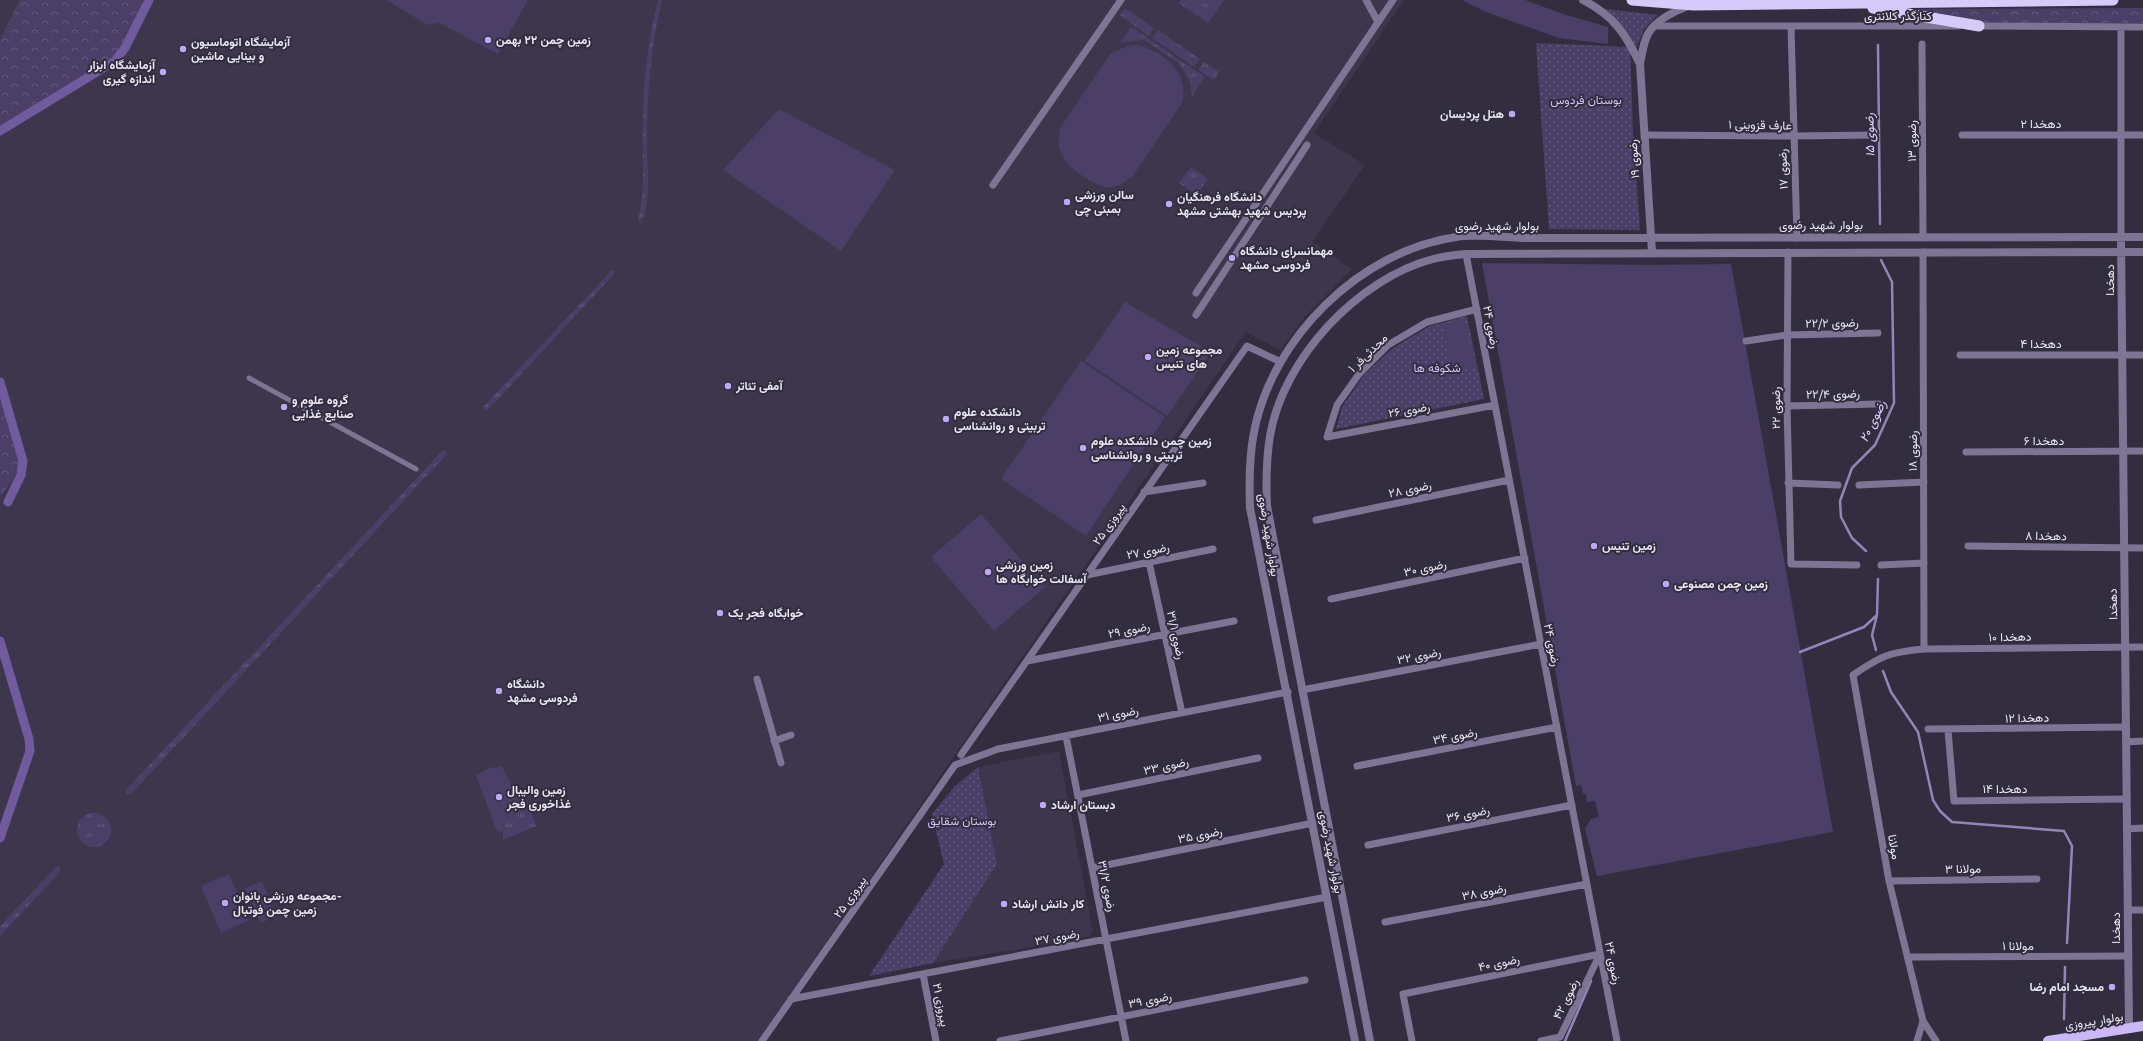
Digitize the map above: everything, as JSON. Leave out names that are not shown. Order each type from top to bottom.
[{"type":"highway","points":[[1632,0],[1694,4],[2113,0]]},
{"type":"highway","points":[[1845,3],[1979,26]]},
{"type":"main road","name":"بولوار پیروزی","points":[[2048,1041],[2143,1026]]},
{"type":"street","points":[[993,185],[1121,0]]},
{"type":"street","points":[[1366,0],[1378,22]]},
{"type":"street","points":[[1196,293],[1393,0]]},
{"type":"street","points":[[1583,0],[1599,9],[1618,25],[1628,39],[1640,64]]},
{"type":"street","points":[[1640,64],[1647,35],[1654,26],[1676,10],[1694,4]]},
{"type":"street","name":"کنارگذر کلانتری","points":[[1654,26],[2143,27]]},
{"type":"street","name":"رضوی ۱۷","points":[[1791,27],[1797,238]]},
{"type":"street","points":[[2121,27],[2121,237]]},
{"type":"street","name":"رضوی ۱۳","points":[[1922,44],[1923,237]]},
{"type":"street","name":"رضوی ۱۹","points":[[1640,64],[1652,252]]},
{"type":"street","name":"عارف قزوینی ۱","points":[[1644,135],[1876,135]]},
{"type":"street","name":"دهخدا ۲","points":[[1962,135],[2143,135]]},
{"type":"street","points":[[1196,315],[1307,145]]},
{"type":"street","name":"بولوار شهید رضوی","points":[[1355,1041],[1288,692],[1250,508],[1249,470],[1254,431],[1265,396],[1280,362],[1308,323],[1342,290],[1371,270],[1402,253],[1429,243],[1456,237],[2143,237]]},
{"type":"street","name":"دهخدا","points":[[2121,237],[2129,1029]]},
{"type":"street","name":"بولوار شهید رضوی","points":[[1370,1041],[1267,506],[1266,470],[1269,441],[1280,401],[1295,370],[1320,334],[1352,303],[1379,283],[1409,268],[1433,259],[1466,254],[1652,252],[2143,252]]},
{"type":"street","name":"رضوی ۲۲","points":[[1788,252],[1787,406],[1791,564],[1857,565]]},
{"type":"street","name":"رضوی ۱۸","points":[[1924,252],[1924,649]]},
{"type":"street","name":"رضوی ۲۴","points":[[1466,254],[1617,1041]]},
{"type":"street","name":"محدثی‌فر ۱","points":[[1327,436],[1337,405],[1358,374],[1388,345],[1427,322],[1477,309]]},
{"type":"street","name":"رضوی ۲۲/۲","points":[[1746,341],[1787,335],[1878,333]]},
{"type":"street","name":"پیروزی ۲۵","points":[[961,755],[1247,346],[1280,362]]},
{"type":"street","name":"دهخدا ۴","points":[[1960,355],[2143,355]]},
{"type":"street","points":[[249,378],[416,469]]},
{"type":"street","name":"رضوی ۲۲/۴","points":[[1787,406],[1879,404]]},
{"type":"street","name":"رضوی ۲۶","points":[[1327,436],[1495,405]]},
{"type":"street","name":"دهخدا ۶","points":[[1966,452],[2143,451]]},
{"type":"street","name":"رضوی ۲۸","points":[[1316,520],[1510,480]]},
{"type":"street","points":[[1859,485],[1924,482]]},
{"type":"street","points":[[1144,492],[1203,483]]},
{"type":"street","points":[[1788,483],[1838,485]]},
{"type":"street","name":"دهخدا ۸","points":[[1968,546],[2143,548]]},
{"type":"street","name":"رضوی ۲۷","points":[[1087,575],[1213,550]]},
{"type":"street","name":"رضوی ۳۰","points":[[1331,599],[1524,558]]},
{"type":"street","name":"رضوی ۳۱/۱","points":[[1149,562],[1182,713]]},
{"type":"street","points":[[1881,564],[1924,563]]},
{"type":"street","name":"رضوی ۲۹","points":[[1027,661],[1234,621]]},
{"type":"street","name":"رضوی ۳۲","points":[[1302,690],[1541,644]]},
{"type":"street","name":"دهخدا ۱۰","points":[[1853,675],[1877,659],[1896,651],[1924,649],[2143,647]]},
{"type":"street","name":"مولانا","points":[[1853,675],[1889,882],[1923,1021]]},
{"type":"street","points":[[757,679],[781,763]]},
{"type":"street","points":[[1288,692],[1302,690]]},
{"type":"street","name":"رضوی ۳۱","points":[[955,765],[998,749],[1288,692]]},
{"type":"street","name":"رضوی ۳۴","points":[[1357,766],[1557,727]]},
{"type":"street","name":"دهخدا ۱۲","points":[[1928,729],[1948,730],[2126,727]]},
{"type":"street","name":"دهخدا ۱۴","points":[[1948,730],[1954,801],[2127,799]]},
{"type":"street","points":[[774,741],[791,735]]},
{"type":"street","name":"رضوی ۳۱/۲","points":[[1066,736],[1126,1041]]},
{"type":"street","points":[[2126,742],[2143,741]]},
{"type":"street","name":"رضوی ۳۳","points":[[1078,795],[1258,758]]},
{"type":"street","name":"پیروزی ۲۵","points":[[762,1041],[955,765]]},
{"type":"street","name":"رضوی ۳۶","points":[[1368,845],[1572,805]]},
{"type":"street","name":"رضوی ۳۵","points":[[1092,868],[1313,823]]},
{"type":"street","points":[[2127,828],[2143,828]]},
{"type":"street","name":"مولانا ۳","points":[[1889,882],[2038,879]]},
{"type":"street","name":"رضوی ۳۸","points":[[1385,922],[1587,884]]},
{"type":"street","name":"رضوی ۳۷","points":[[792,999],[1327,897]]},
{"type":"street","points":[[2128,910],[2143,910]]},
{"type":"street","name":"رضوی ۴۰","points":[[1412,1041],[1403,994],[1600,954]]},
{"type":"street","name":"رضوی ۴۲","points":[[1541,1041],[1560,1037],[1600,954]]},
{"type":"street","name":"مولانا ۱","points":[[1908,957],[2128,956]]},
{"type":"street","name":"پیروزی ۲۱","points":[[923,974],[936,1041]]},
{"type":"street","name":"رضوی ۳۹","points":[[1000,1041],[1305,980]]},
{"type":"street","points":[[1917,1041],[1923,1021]]},
{"type":"street","points":[[1923,1021],[1936,1041]]},
{"type":"shaded area","name":"دانشگاه فردوسی مشهد","points":[[0,0],[1404,0],[1314,133],[1365,165],[1312,242],[1352,269],[1303,319],[1280,350],[1246,332],[758,1041],[0,1041]]},
{"type":"shaded area","points":[[1059,751],[1093,932],[1090,936],[1044,945],[933,963],[997,864],[978,767]]},
{"type":"green space","points":[[20,0],[143,0],[117,53],[99,68],[0,128],[0,39]]},
{"type":"green space","name":"زمین چمن ۲۲ بهمن","points":[[386,0],[528,0],[498,54],[439,23],[428,25]]},
{"type":"green space","points":[[658,0],[662,0],[653,44],[647,110],[648,194],[645,214],[640,222],[638,219],[643,183],[643,106],[645,75],[651,30]]},
{"type":"green space","points":[[1181,0],[1224,0],[1208,23],[1179,3]]},
{"type":"green space","points":[[1462,0],[1525,0],[1563,14],[1608,27],[1608,44],[1559,38],[1486,12]]},
{"type":"green space","points":[[1125,8],[1154,28],[1149,36],[1120,15]]},
{"type":"green space","points":[[2143,8],[2143,23],[1988,23],[1915,9]]},
{"type":"green space","points":[[1605,9],[1658,15],[1644,29],[1636,49],[1623,27]]},
{"type":"green space","points":[[1131,27],[1205,77],[1192,96],[1190,82],[1180,64],[1144,40],[1120,43]]},
{"type":"green space","points":[[1158,30],[1200,59],[1194,67],[1152,38]]},
{"type":"green space","name":"بوستان فردوس","points":[[1536,43],[1630,47],[1633,132],[1640,230],[1549,229]]},
{"type":"green space","points":[[1136,45],[1156,52],[1172,65],[1182,82],[1182,103],[1132,177],[1116,186],[1103,187],[1081,175],[1064,159],[1059,146],[1060,128],[1110,54],[1127,46]]},
{"type":"green space","points":[[1204,62],[1219,72],[1214,80],[1198,70]]},
{"type":"green space","points":[[779,109],[895,170],[841,251],[723,170]]},
{"type":"green space","points":[[1191,167],[1208,179],[1197,195],[1179,183]]},
{"type":"green space","points":[[1482,263],[1652,265],[1731,264],[1833,832],[1597,876],[1585,829],[1591,819],[1599,817],[1595,801],[1587,802],[1586,794],[1583,794],[1581,785],[1576,786]]},
{"type":"green space","points":[[612,270],[615,271],[614,274],[488,410],[484,409],[484,406]]},
{"type":"green space","name":"مجموعه زمین های تنیس","points":[[1125,302],[1211,352],[1167,416],[1085,361]]},
{"type":"green space","name":"شکوفه ها","points":[[1467,316],[1484,399],[1336,429],[1342,407],[1364,375],[1393,348],[1430,326]]},
{"type":"green space","points":[[1464,319],[1476,366],[1453,372],[1442,325]]},
{"type":"green space","name":"زمین چمن دانشکده علوم تربیتی و روانشناسی","points":[[1081,361],[1165,417],[1086,536],[1001,479]]},
{"type":"green space","points":[[0,394],[15,440],[19,464],[14,477],[0,496]]},
{"type":"green space","points":[[443,450],[447,451],[446,455],[131,794],[126,794],[126,790]]},
{"type":"green space","name":"زمین ورزشی آسفالت خوابگاه ها","points":[[981,514],[1045,587],[994,631],[931,557]]},
{"type":"green space","name":"زمین والیبال غذاخوری فجر","points":[[502,766],[507,777],[509,778],[516,801],[520,800],[523,806],[520,812],[514,813],[512,810],[507,811],[509,822],[503,825],[502,832],[497,831],[476,776],[490,767],[496,768]]},
{"type":"green space","name":"بوستان شقایق","points":[[978,767],[997,864],[933,963],[869,976],[944,864],[932,814],[955,786]]},
{"type":"green space","points":[[511,786],[523,789],[536,826],[503,840],[503,827],[509,819],[507,811],[522,806],[520,801],[517,802]]},
{"type":"green space","points":[[97,813],[104,815],[109,820],[111,830],[109,840],[104,845],[91,847],[84,845],[79,840],[77,827],[79,820],[84,815]]},
{"type":"green space","points":[[57,866],[60,868],[60,872],[0,936],[0,926]]},
{"type":"green space","name":"مجموعه ورزشی بانوان- زمین چمن فوتبال","points":[[229,874],[249,920],[221,933],[201,886]]},
{"type":"green space","points":[[262,881],[276,916],[261,923],[245,888]]},
{"type":"waterway","points":[[0,131],[115,61],[125,48],[149,0]]},
{"type":"waterway","name":"رضوی ۱۵","points":[[1878,45],[1880,224]]},
{"type":"waterway","name":"رضوی ۲۰","points":[[1866,551],[1852,538],[1841,517],[1840,501],[1852,468],[1875,445],[1894,403],[1892,282],[1881,260]]},
{"type":"waterway","points":[[0,382],[23,461],[21,475],[8,502]]},
{"type":"waterway","points":[[1876,650],[1872,635],[1877,615],[1878,579]]},
{"type":"waterway","points":[[1800,652],[1864,627],[1877,615]]},
{"type":"waterway","points":[[0,641],[29,739],[30,751],[0,838]]},
{"type":"waterway","points":[[1883,671],[1891,692],[1918,732],[1933,800],[1940,811],[1952,822],[2064,831],[2072,846],[2067,943]]},
{"type":"waterway","points":[[2064,1019],[2065,967]]},
{"type":"waterway","points":[[1565,1041],[1591,981]]},
{"type":"place","name":"زمین چمن ۲۲ بهمن","points":[[488,40]]},
{"type":"place","name":"آزمایشگاه اتوماسیون و بینایی ماشین","points":[[183,49]]},
{"type":"place","name":"آزمایشگاه ابزار اندازه گیری","points":[[163,72]]},
{"type":"place","name":"هتل پردیسان","points":[[1512,114]]},
{"type":"place","name":"سالن ورزشی بمبئی چی","points":[[1067,202]]},
{"type":"place","name":"دانشگاه فرهنگیان پردیس شهید بهشتی مشهد","points":[[1169,204]]},
{"type":"place","name":"مهمانسرای دانشگاه فردوسی مشهد","points":[[1232,258]]},
{"type":"place","name":"مجموعه زمین های تنیس","points":[[1148,357]]},
{"type":"place","name":"آمفی تئاتر","points":[[728,386]]},
{"type":"place","name":"گروه علوم و صنایع غذایی","points":[[284,407]]},
{"type":"place","name":"دانشکده علوم تربیتی و روانشناسی","points":[[946,419]]},
{"type":"place","name":"زمین چمن دانشکده علوم تربیتی و روانشناسی","points":[[1083,448]]},
{"type":"place","name":"زمین تنیس","points":[[1594,546]]},
{"type":"place","name":"زمین ورزشی آسفالت خوابگاه ها","points":[[988,572]]},
{"type":"place","name":"زمین چمن مصنوعی","points":[[1666,584]]},
{"type":"place","name":"خوابگاه فجر یک","points":[[720,613]]},
{"type":"place","name":"دانشگاه فردوسی مشهد","points":[[499,691]]},
{"type":"place","name":"زمین والیبال غذاخوری فجر","points":[[499,797]]},
{"type":"place","name":"دبستان ارشاد","points":[[1043,805]]},
{"type":"place","name":"مجموعه ورزشی بانوان- زمین چمن فوتبال","points":[[225,903]]},
{"type":"place","name":"کار دانش ارشاد","points":[[1004,904]]},
{"type":"place","name":"مسجد امام رضا","points":[[2112,987]]}]
